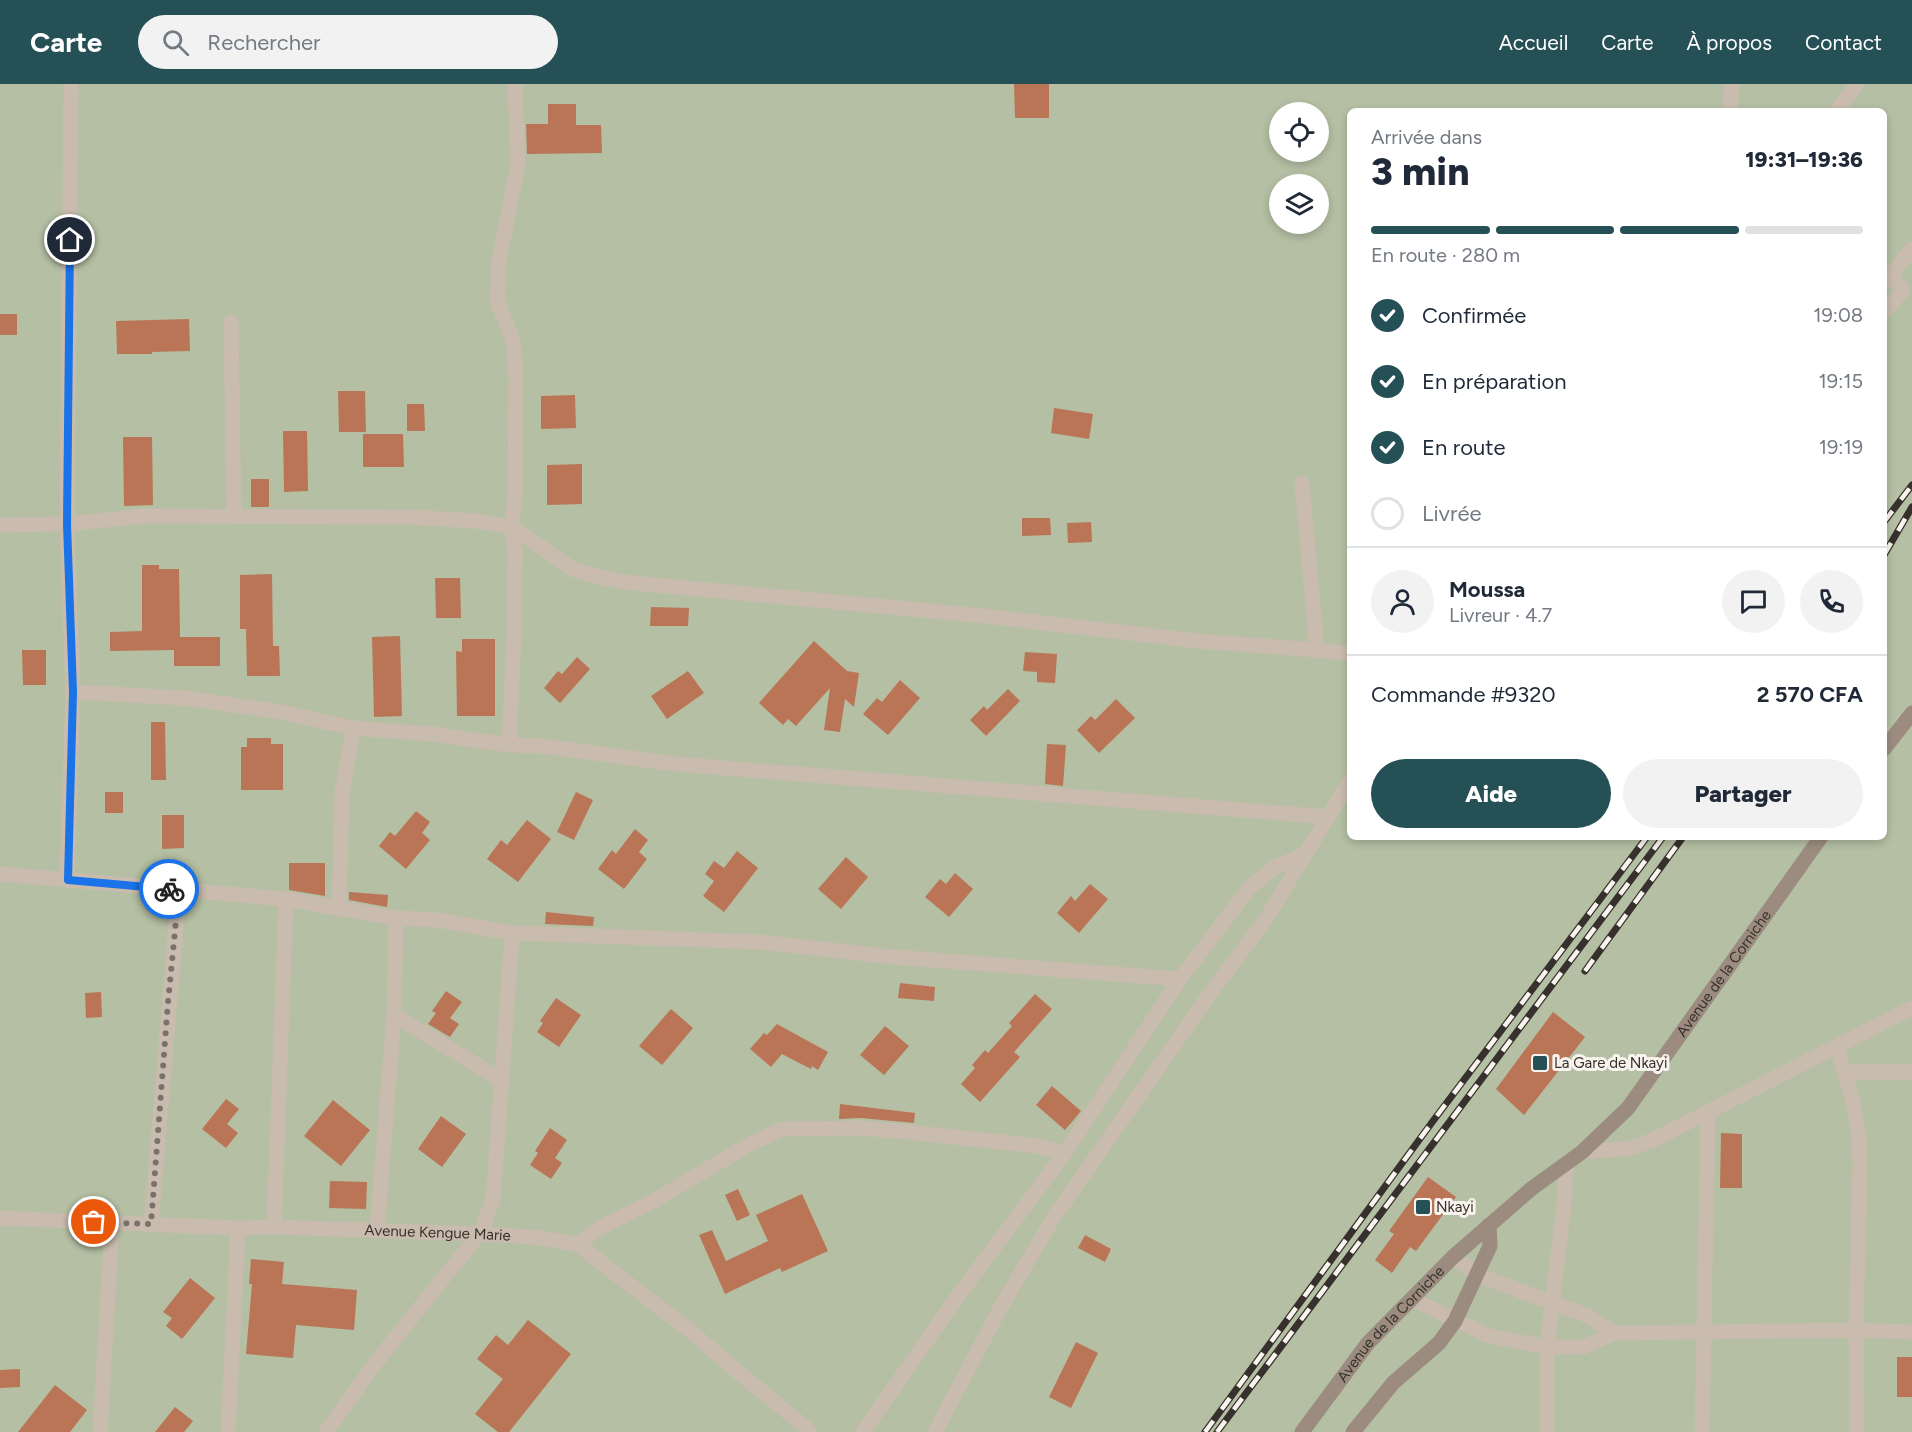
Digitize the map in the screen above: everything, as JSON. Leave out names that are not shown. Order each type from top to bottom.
[{"type":"street","points":[[68,880],[73,692],[67,524],[70,84]]},
{"type":"street","points":[[509,745],[514,634],[515,553],[512,527],[516,449],[515,359],[513,340],[497,300],[499,260],[518,164],[515,84]]},
{"type":"street","points":[[1730,108],[1732,84]]},
{"type":"street","points":[[1839,108],[1857,84]]},
{"type":"street","points":[[1887,308],[1902,291],[1900,284],[1887,274],[1912,249]]},
{"type":"street","points":[[231,322],[234,516]]},
{"type":"street","points":[[1302,483],[1317,650]]},
{"type":"street","points":[[0,525],[67,524],[144,516],[408,517],[475,521],[512,527],[574,570],[623,582],[972,615],[1198,641],[1347,654]]},
{"type":"street","points":[[73,692],[185,698],[280,712],[352,728],[433,734],[509,745],[542,746],[676,764],[1328,817]]},
{"type":"street","points":[[1887,740],[1911,715]]},
{"type":"street","points":[[339,909],[342,793],[352,728]]},
{"type":"street","points":[[935,1432],[1002,1305],[1054,1217],[1209,995],[1266,919],[1347,786]]},
{"type":"street","name":"Avenue de la Corniche","points":[[1302,1432],[1368,1343],[1453,1257],[1531,1189],[1582,1152],[1628,1108],[1819,840]]},
{"type":"street","points":[[863,1432],[955,1300],[1064,1154],[1180,979],[1250,887],[1275,867],[1306,854]]},
{"type":"street","points":[[0,874],[286,900],[396,918],[437,920],[512,933],[760,942],[893,957],[1180,979]]},
{"type":"street","points":[[151,1224],[179,890]]},
{"type":"street","points":[[274,1227],[286,900]]},
{"type":"street","points":[[378,1230],[394,1015],[396,918]]},
{"type":"street","points":[[326,1432],[373,1366],[480,1234],[493,1200],[512,933]]},
{"type":"street","points":[[1582,1152],[1632,1148],[1708,1113],[1912,1008]]},
{"type":"street","points":[[394,1015],[500,1080]]},
{"type":"street","points":[[1837,1047],[1845,1072],[1858,1134],[1860,1166],[1856,1330],[1857,1432]]},
{"type":"street","points":[[1845,1072],[1912,1072]]},
{"type":"street","points":[[1702,1432],[1708,1113]]},
{"type":"street","points":[[577,1244],[598,1229],[657,1199],[750,1144],[782,1129],[860,1128],[898,1131],[1038,1146],[1064,1154]]},
{"type":"street","points":[[1547,1432],[1547,1347],[1564,1204],[1566,1163]]},
{"type":"street","name":"Avenue Kengue Marie","points":[[0,1218],[238,1228],[274,1227],[480,1234],[532,1237],[577,1244],[694,1334],[809,1432]]},
{"type":"street","points":[[100,1432],[112,1222]]},
{"type":"street","points":[[1353,1432],[1393,1383],[1439,1343],[1455,1321],[1490,1246],[1489,1225]]},
{"type":"street","points":[[228,1432],[238,1228]]},
{"type":"street","points":[[1453,1257],[1478,1275],[1588,1316],[1615,1333]]},
{"type":"street","points":[[1412,1299],[1490,1336],[1547,1347],[1584,1347],[1615,1333],[1856,1330],[1912,1332]]},
{"type":"green space","points":[[0,84],[1912,84],[1912,1432],[0,1432]]},
{"type":"building","points":[[1014,84],[1049,84],[1049,118],[1015,118]]},
{"type":"building","points":[[548,104],[576,104],[576,125],[601,125],[602,153],[527,154],[526,124],[548,124]]},
{"type":"building","points":[[0,314],[17,314],[17,335],[0,335]]},
{"type":"building","points":[[189,319],[190,351],[117,354],[116,321]]},
{"type":"building","points":[[338,391],[365,391],[366,432],[339,432]]},
{"type":"building","points":[[575,395],[576,428],[541,429],[541,396]]},
{"type":"building","points":[[407,404],[424,404],[425,431],[407,431]]},
{"type":"building","points":[[1054,408],[1093,414],[1089,439],[1051,433]]},
{"type":"building","points":[[283,431],[307,431],[308,491],[284,492]]},
{"type":"building","points":[[363,434],[403,434],[404,467],[363,467]]},
{"type":"building","points":[[123,437],[152,437],[153,505],[124,506]]},
{"type":"building","points":[[582,464],[582,504],[547,505],[547,465]]},
{"type":"building","points":[[251,479],[269,479],[269,507],[251,507]]},
{"type":"building","points":[[1022,518],[1050,518],[1051,535],[1022,536]]},
{"type":"building","points":[[1091,522],[1092,542],[1068,543],[1067,523]]},
{"type":"building","points":[[142,565],[159,565],[159,569],[179,569],[180,637],[220,637],[220,666],[174,666],[174,650],[110,651],[110,632],[142,631]]},
{"type":"building","points":[[272,574],[273,646],[279,646],[280,676],[247,676],[246,629],[240,629],[240,575]]},
{"type":"building","points":[[435,578],[460,578],[461,618],[436,618]]},
{"type":"building","points":[[651,607],[689,608],[688,626],[650,626]]},
{"type":"building","points":[[400,636],[402,716],[374,717],[372,637]]},
{"type":"building","points":[[462,639],[495,639],[495,716],[457,716],[456,651],[462,652]]},
{"type":"building","points":[[814,641],[847,671],[859,673],[854,707],[845,699],[840,732],[824,730],[830,688],[796,726],[788,719],[783,725],[759,703]]},
{"type":"building","points":[[22,650],[46,650],[46,685],[23,685]]},
{"type":"building","points":[[1025,652],[1057,654],[1055,683],[1037,682],[1037,672],[1023,671]]},
{"type":"building","points":[[577,657],[590,669],[560,703],[544,688],[558,671],[562,674]]},
{"type":"building","points":[[688,671],[704,693],[667,719],[651,696]]},
{"type":"building","points":[[900,680],[920,698],[888,735],[863,714],[877,698],[882,702]]},
{"type":"building","points":[[1008,689],[1020,701],[986,736],[970,720],[984,706],[987,710]]},
{"type":"building","points":[[1116,699],[1135,718],[1099,753],[1077,730],[1091,716],[1095,720]]},
{"type":"building","points":[[151,722],[165,722],[166,780],[151,780]]},
{"type":"building","points":[[247,738],[271,738],[271,744],[283,744],[283,790],[241,790],[241,747],[247,747]]},
{"type":"building","points":[[1047,744],[1066,745],[1063,786],[1045,784]]},
{"type":"building","points":[[105,792],[123,792],[123,813],[105,813]]},
{"type":"building","points":[[576,792],[593,800],[574,840],[557,832]]},
{"type":"building","points":[[416,811],[430,822],[422,833],[430,840],[406,869],[379,846],[390,832],[395,836]]},
{"type":"building","points":[[162,815],[184,815],[184,848],[162,849]]},
{"type":"building","points":[[527,820],[551,839],[518,882],[487,859],[501,840],[507,845]]},
{"type":"building","points":[[635,829],[648,840],[639,852],[647,859],[624,889],[598,869],[612,850],[616,854]]},
{"type":"building","points":[[737,851],[758,868],[724,912],[703,896],[714,881],[705,874],[714,861],[724,868]]},
{"type":"building","points":[[846,857],[868,877],[841,909],[818,889]]},
{"type":"building","points":[[289,863],[325,863],[325,896],[289,890]]},
{"type":"building","points":[[955,873],[973,889],[949,917],[925,897],[940,879],[946,884]]},
{"type":"building","points":[[1090,884],[1108,899],[1079,933],[1057,913],[1071,896],[1075,901]]},
{"type":"building","points":[[349,892],[388,895],[387,907],[349,900]]},
{"type":"building","points":[[546,912],[594,917],[593,926],[545,924]]},
{"type":"building","points":[[900,983],[935,987],[934,1001],[898,998]]},
{"type":"building","points":[[446,991],[462,1002],[450,1018],[459,1024],[450,1037],[428,1024],[436,1013],[432,1011]]},
{"type":"building","points":[[101,992],[102,1017],[86,1018],[85,993]]},
{"type":"building","points":[[1035,994],[1052,1009],[1014,1052],[1020,1057],[980,1102],[961,1084],[975,1068],[972,1065],[985,1050],[988,1053],[1012,1026],[1009,1023]]},
{"type":"building","points":[[556,998],[581,1015],[559,1047],[537,1032],[543,1023],[540,1021]]},
{"type":"building","points":[[671,1009],[693,1028],[662,1065],[639,1046]]},
{"type":"building","name":"La Gare de Nkayi","points":[[1553,1012],[1585,1037],[1524,1115],[1496,1089]]},
{"type":"building","points":[[777,1024],[828,1052],[818,1070],[812,1066],[811,1069],[782,1054],[771,1067],[750,1049],[764,1033],[767,1035]]},
{"type":"building","points":[[885,1026],[909,1046],[884,1075],[860,1055]]},
{"type":"building","points":[[1052,1086],[1081,1111],[1065,1130],[1036,1105]]},
{"type":"building","points":[[226,1099],[239,1109],[227,1124],[238,1133],[226,1148],[202,1129]]},
{"type":"building","points":[[333,1100],[370,1130],[341,1166],[304,1136]]},
{"type":"building","points":[[840,1104],[915,1113],[914,1123],[861,1118],[839,1119]]},
{"type":"building","points":[[441,1116],[466,1134],[442,1167],[418,1149]]},
{"type":"building","points":[[550,1128],[567,1140],[555,1158],[562,1163],[551,1179],[530,1165],[538,1153],[535,1151]]},
{"type":"building","points":[[1721,1133],[1742,1134],[1742,1188],[1720,1188]]},
{"type":"building","points":[[1428,1177],[1456,1197],[1416,1251],[1410,1247],[1392,1273],[1375,1260],[1394,1234],[1389,1231]]},
{"type":"building","points":[[330,1181],[367,1182],[366,1209],[329,1208]]},
{"type":"building","points":[[738,1189],[750,1215],[737,1221],[725,1195]]},
{"type":"building","points":[[802,1194],[828,1251],[782,1272],[780,1268],[725,1294],[699,1235],[712,1230],[726,1261],[768,1241],[756,1215]]},
{"type":"building","points":[[1085,1235],[1111,1249],[1105,1262],[1078,1248]]},
{"type":"building","points":[[251,1259],[284,1262],[282,1284],[357,1290],[354,1330],[296,1325],[293,1358],[246,1354],[252,1284],[249,1284]]},
{"type":"building","points":[[190,1278],[215,1298],[182,1339],[166,1326],[172,1318],[163,1312]]},
{"type":"building","points":[[528,1320],[571,1354],[509,1432],[498,1432],[475,1414],[503,1379],[477,1359],[496,1335],[508,1345]]},
{"type":"building","points":[[1076,1342],[1098,1353],[1071,1408],[1049,1397]]},
{"type":"building","points":[[1897,1357],[1912,1357],[1912,1397],[1897,1397]]},
{"type":"building","points":[[20,1369],[20,1387],[0,1388],[0,1370]]},
{"type":"building","points":[[55,1385],[87,1410],[70,1432],[18,1432]]},
{"type":"building","points":[[175,1407],[193,1421],[184,1432],[155,1432]]},
{"type":"railway","points":[[1887,518],[1912,485]]},
{"type":"railway","points":[[1887,550],[1912,507]]},
{"type":"railway","points":[[1205,1432],[1433,1121],[1645,840]]},
{"type":"railway","points":[[1217,1432],[1661,840]]},
{"type":"railway","points":[[1585,971],[1681,840]]},
{"type":"way so far","points":[[94,1222],[151,1224],[179,890],[169,889]]},
{"type":"place","name":"La Gare de Nkayi","points":[[1540,1063]]},
{"type":"place","name":"Nkayi","points":[[1423,1207]]},
{"type":"route","points":[[70,240],[67,524],[73,692],[68,880],[169,889]]}]
